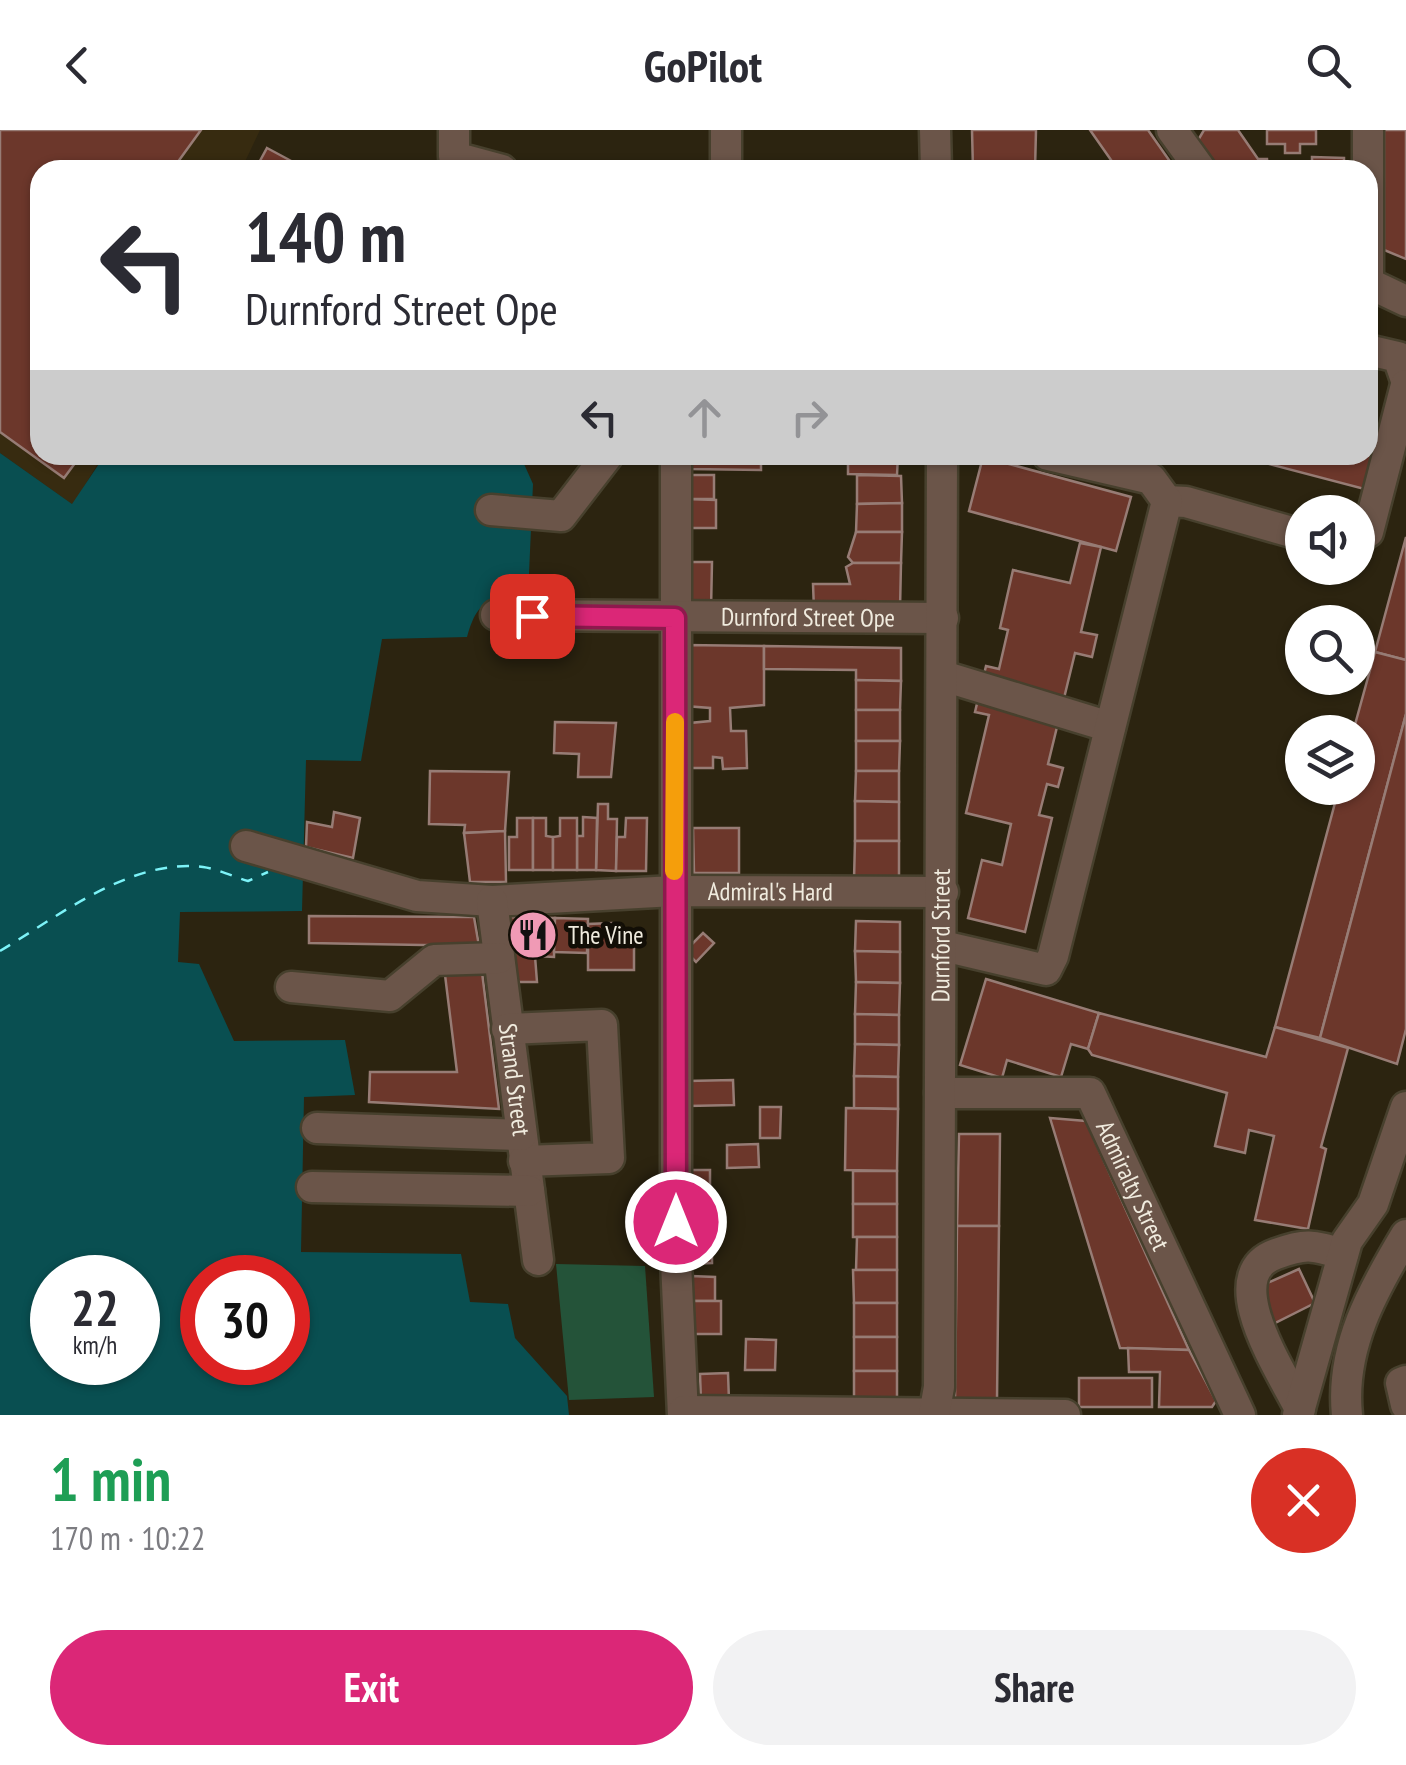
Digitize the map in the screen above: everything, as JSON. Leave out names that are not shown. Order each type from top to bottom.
[{"type":"street","points":[[454,130],[454,157],[465,160]]},
{"type":"street","points":[[726,130],[726,160]]},
{"type":"street","points":[[935,130],[936,160]]},
{"type":"street","points":[[1172,130],[1194,160]]},
{"type":"street","points":[[1368,130],[1368,160]]},
{"type":"street","points":[[1378,288],[1406,301]]},
{"type":"street","points":[[1375,505],[1406,386],[1398,356],[1378,352]]},
{"type":"street","points":[[490,510],[561,516],[600,465]]},
{"type":"street","points":[[676,465],[676,1262],[683,1413],[1065,1415]]},
{"type":"street","name":"Durnford Street","points":[[934,1414],[940,1388],[942,465]]},
{"type":"street","points":[[943,946],[1046,970],[1166,502],[1151,479],[1091,465]]},
{"type":"street","points":[[1166,502],[1186,502],[1285,530]]},
{"type":"street","name":"Durnford Street Ope","points":[[496,615],[944,618]]},
{"type":"street","points":[[944,676],[1110,727]]},
{"type":"street","name":"Admiral's Hard","points":[[246,846],[417,896],[492,901],[674,890],[943,892]]},
{"type":"street","name":"Strand Street","points":[[492,901],[538,1260]]},
{"type":"street","points":[[291,986],[390,996],[434,960],[499,958]]},
{"type":"street","points":[[312,1187],[525,1162],[608,1158],[602,1025],[507,1029]]},
{"type":"street","name":"Admiralty Street","points":[[940,1093],[1090,1094],[1240,1415]]},
{"type":"street","points":[[1299,1412],[1342,1254],[1397,1160],[1406,1108]]},
{"type":"street","points":[[317,1128],[525,1162]]},
{"type":"street","points":[[1347,1415],[1353,1344],[1368,1298],[1406,1235]]},
{"type":"street","points":[[1299,1412],[1249,1300],[1251,1274],[1268,1257],[1306,1243],[1342,1254]]},
{"type":"shaded area","points":[[0,130],[260,130],[246,160],[30,160],[30,465],[97,465],[73,505],[0,453]]},
{"type":"green space","points":[[556,1264],[645,1266],[654,1397],[569,1400]]},
{"type":"water","points":[[0,453],[72,504],[98,465],[524,465],[533,484],[528,596],[495,600],[481,607],[467,637],[382,639],[361,761],[306,760],[302,911],[180,912],[178,962],[199,964],[234,1041],[345,1040],[355,1095],[304,1097],[301,1252],[461,1254],[470,1302],[508,1304],[515,1338],[567,1396],[569,1415],[0,1415]]},
{"type":"building","points":[[0,130],[201,130],[179,160],[30,160],[30,454],[0,432]]},
{"type":"building","points":[[972,130],[1036,130],[1035,160],[973,160]]},
{"type":"building","points":[[1090,130],[1148,130],[1169,160],[1111,160]]},
{"type":"building","points":[[1204,130],[1238,130],[1258,159],[1267,160],[1209,160],[1197,142]]},
{"type":"building","points":[[1267,130],[1316,130],[1316,144],[1300,144],[1300,153],[1285,153],[1285,144],[1267,144]]},
{"type":"building","points":[[1384,130],[1406,130],[1406,259],[1384,250]]},
{"type":"building","points":[[267,148],[289,160],[260,160]]},
{"type":"building","points":[[1312,157],[1344,158],[1344,160]]},
{"type":"building","points":[[1378,428],[1387,431],[1372,491],[1273,465],[1378,465]]},
{"type":"building","points":[[46,465],[74,465],[64,478]]},
{"type":"building","points":[[691,465],[761,465],[761,470],[691,469]]},
{"type":"building","points":[[848,465],[898,465],[897,475],[848,474]]},
{"type":"building","points":[[981,465],[1013,465],[1131,497],[1116,551],[969,511]]},
{"type":"building","points":[[685,475],[714,475],[714,499],[685,499]]},
{"type":"building","points":[[857,475],[901,476],[902,503],[857,504]]},
{"type":"building","points":[[685,499],[716,500],[716,528],[684,528]]},
{"type":"building","points":[[902,503],[902,532],[856,532],[857,504]]},
{"type":"building","points":[[856,532],[902,532],[901,563],[853,563],[848,557]]},
{"type":"building","points":[[1406,537],[1406,660],[1375,652]]},
{"type":"building","points":[[1080,543],[1101,547],[1081,632],[1097,635],[1092,657],[1075,653],[1048,764],[1063,768],[1058,787],[1047,784],[1039,815],[1052,818],[1025,932],[968,918],[982,860],[1002,865],[1011,824],[966,813],[989,715],[975,712],[986,666],[999,669],[1008,630],[1000,628],[1013,570],[1070,583]]},
{"type":"building","points":[[683,562],[712,562],[711,610],[683,609]]},
{"type":"building","points":[[853,563],[901,563],[900,609],[814,610],[813,584],[850,584],[846,567]]},
{"type":"building","points":[[684,645],[764,646],[764,705],[730,708],[731,731],[746,731],[747,768],[723,769],[722,758],[713,757],[713,768],[690,768],[690,723],[710,721],[710,708],[685,706]]},
{"type":"building","points":[[764,646],[901,648],[901,681],[856,680],[856,670],[764,669]]},
{"type":"building","points":[[1375,652],[1406,660],[1406,714],[1320,1038],[1275,1027],[1334,805],[1375,805],[1375,715],[1358,715],[1363,695],[1375,695]]},
{"type":"building","points":[[856,680],[901,681],[900,710],[856,710]]},
{"type":"building","points":[[856,710],[900,710],[900,741],[856,741]]},
{"type":"building","points":[[1406,714],[1406,1029],[1397,1064],[1320,1038]]},
{"type":"building","points":[[555,722],[616,723],[611,777],[578,777],[579,754],[554,753]]},
{"type":"building","points":[[856,741],[900,741],[899,771],[856,771]]},
{"type":"building","points":[[430,771],[509,772],[505,831],[464,833],[465,825],[429,824]]},
{"type":"building","points":[[856,771],[899,771],[899,802],[855,801]]},
{"type":"building","points":[[855,801],[899,802],[899,841],[855,841]]},
{"type":"building","points":[[598,804],[608,804],[608,819],[617,819],[616,871],[596,870]]},
{"type":"building","points":[[334,812],[360,818],[353,858],[306,847],[307,822],[332,827]]},
{"type":"building","points":[[583,817],[597,818],[596,870],[577,870],[577,836],[583,836]]},
{"type":"building","points":[[517,818],[533,818],[533,870],[509,870],[509,837],[517,837]]},
{"type":"building","points":[[533,818],[546,818],[546,836],[553,837],[553,870],[533,870]]},
{"type":"building","points":[[560,818],[577,818],[577,870],[553,870],[553,837],[560,836]]},
{"type":"building","points":[[626,818],[647,818],[646,871],[616,871],[617,837],[625,837]]},
{"type":"building","points":[[693,828],[739,828],[739,873],[694,873]]},
{"type":"building","points":[[505,831],[506,882],[470,882],[464,833]]},
{"type":"building","points":[[855,841],[899,841],[899,881],[854,880]]},
{"type":"building","points":[[309,916],[474,917],[479,946],[309,943]]},
{"type":"building","name":"The Vine","points":[[508,917],[555,918],[554,957],[535,956],[537,982],[518,982]]},
{"type":"building","points":[[555,918],[588,919],[587,953],[554,952]]},
{"type":"building","points":[[856,921],[900,922],[900,952],[855,951]]},
{"type":"building","points":[[612,923],[634,948],[634,970],[588,970],[588,924]]},
{"type":"building","points":[[703,933],[714,943],[696,962],[685,951]]},
{"type":"building","points":[[855,951],[900,952],[900,983],[856,982]]},
{"type":"building","points":[[482,972],[499,1109],[369,1102],[370,1072],[457,1072],[445,975]]},
{"type":"building","points":[[986,979],[1099,1013],[1088,1049],[1071,1044],[1061,1077],[1007,1060],[1002,1078],[960,1065]]},
{"type":"building","points":[[856,982],[900,983],[899,1015],[855,1014]]},
{"type":"building","points":[[1099,1013],[1266,1057],[1275,1027],[1348,1048],[1321,1147],[1326,1149],[1308,1229],[1255,1220],[1274,1136],[1249,1130],[1245,1153],[1215,1146],[1227,1093],[1092,1055],[1088,1049]]},
{"type":"building","points":[[855,1014],[899,1015],[899,1045],[855,1044]]},
{"type":"building","points":[[855,1044],[899,1045],[898,1077],[854,1076]]},
{"type":"building","points":[[854,1076],[898,1077],[898,1109],[854,1108]]},
{"type":"building","points":[[733,1080],[734,1105],[688,1106],[687,1081]]},
{"type":"building","points":[[760,1107],[781,1107],[780,1138],[760,1138]]},
{"type":"building","points":[[846,1108],[898,1109],[897,1171],[845,1170]]},
{"type":"building","points":[[1050,1118],[1086,1121],[1189,1350],[1120,1348]]},
{"type":"building","points":[[959,1134],[1000,1134],[999,1226],[957,1226]]},
{"type":"building","points":[[758,1144],[759,1167],[727,1168],[727,1145]]},
{"type":"building","points":[[687,1170],[710,1170],[710,1203],[688,1204]]},
{"type":"building","points":[[853,1171],[897,1171],[897,1204],[853,1204]]},
{"type":"building","points":[[710,1203],[712,1236],[688,1236],[688,1204]]},
{"type":"building","points":[[853,1204],[897,1204],[897,1237],[853,1237]]},
{"type":"building","points":[[957,1226],[999,1226],[997,1400],[955,1399]]},
{"type":"building","points":[[688,1236],[712,1236],[712,1263],[689,1264]]},
{"type":"building","points":[[857,1237],[897,1237],[897,1270],[856,1270]]},
{"type":"building","points":[[1299,1269],[1315,1303],[1273,1324],[1256,1288]]},
{"type":"building","points":[[853,1270],[897,1270],[897,1303],[854,1303]]},
{"type":"building","points":[[691,1276],[715,1277],[715,1301],[691,1301]]},
{"type":"building","points":[[689,1301],[721,1301],[721,1334],[689,1334]]},
{"type":"building","points":[[854,1303],[897,1303],[897,1337],[854,1337]]},
{"type":"building","points":[[854,1337],[897,1337],[897,1371],[854,1371]]},
{"type":"building","points":[[746,1339],[776,1340],[775,1370],[745,1370]]},
{"type":"building","points":[[1128,1348],[1189,1350],[1216,1401],[1212,1407],[1159,1407],[1160,1372],[1129,1372]]},
{"type":"building","points":[[854,1371],[897,1371],[897,1403],[854,1403]]},
{"type":"building","points":[[728,1373],[729,1401],[701,1401],[700,1374]]},
{"type":"building","points":[[1079,1378],[1152,1378],[1152,1407],[1079,1407]]},
{"type":"ferry route","points":[[0,951],[97,892],[149,871],[203,867],[248,881],[268,872]]},
{"type":"slow traffic","points":[[674,871],[675,722]]},
{"type":"place","name":"The Vine","points":[[533,935]]},
{"type":"route","points":[[532,616],[675,618],[676,1222]]}]
